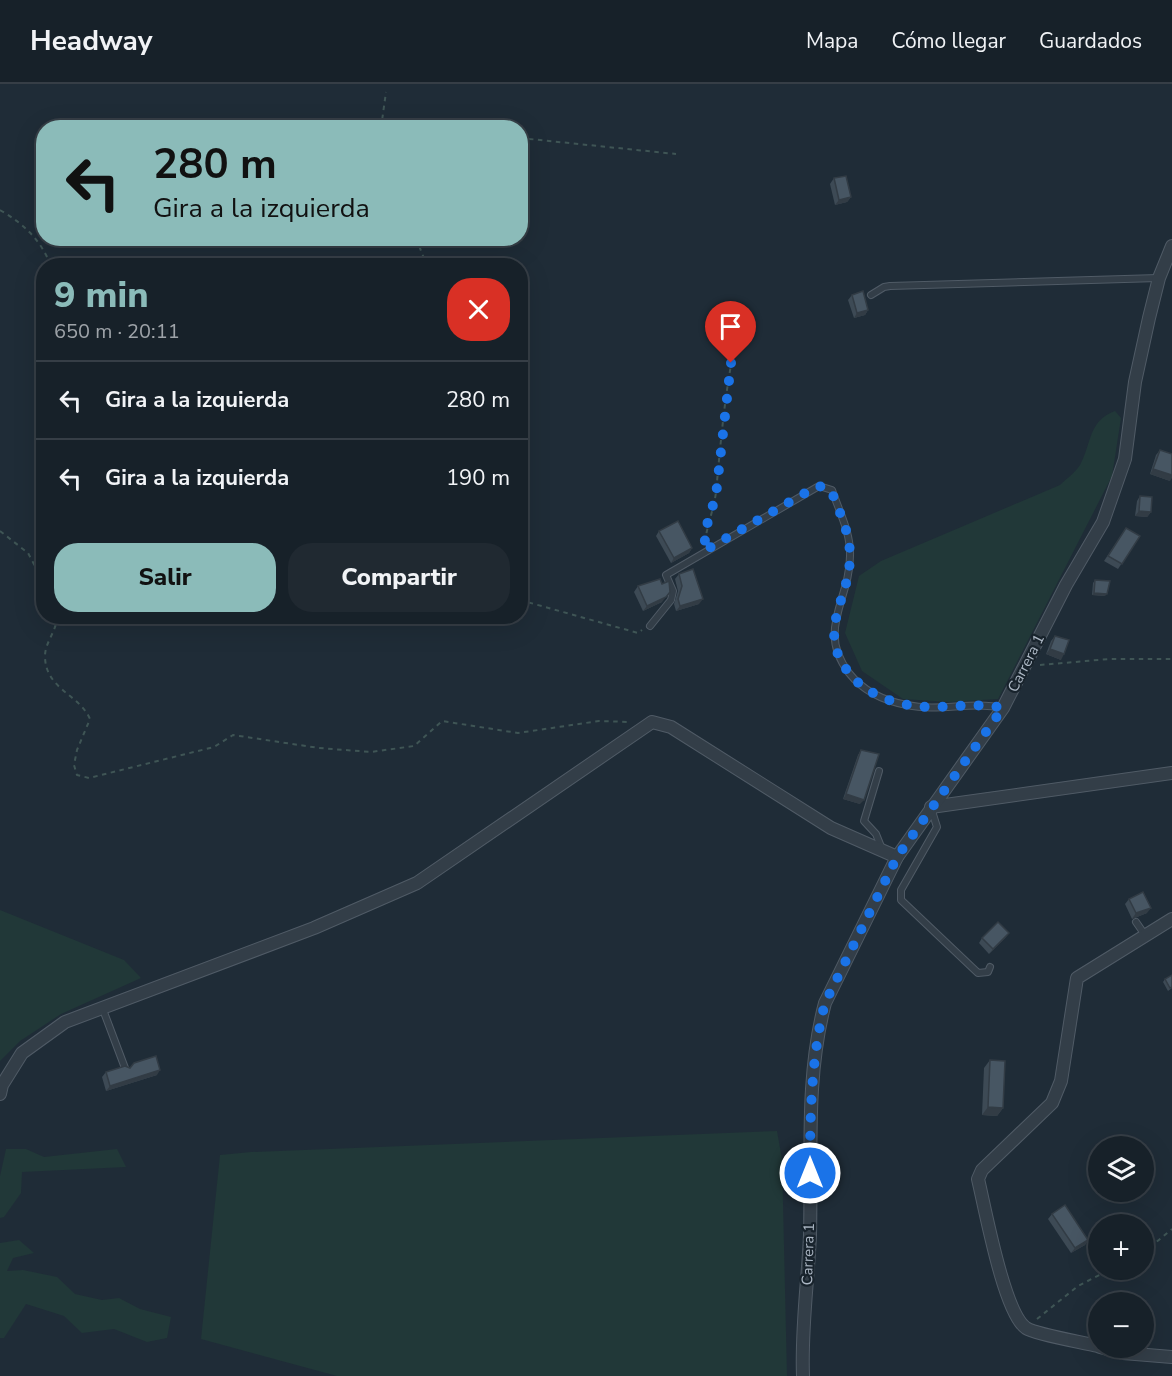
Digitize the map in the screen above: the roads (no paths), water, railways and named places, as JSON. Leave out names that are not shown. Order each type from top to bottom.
[{"type":"street","name":"Carrera 1","points":[[803,1376],[810,1234],[810,1113],[819,1025],[825,1003],[897,857],[1003,708],[1066,585],[1103,522],[1125,459],[1135,382],[1160,278],[1172,246]]},
{"type":"street","points":[[0,1094],[10,1071],[29,1046],[65,1022],[102,1006],[314,928],[417,883],[648,723],[657,721],[671,727],[831,828],[897,857]]},
{"type":"street","points":[[931,807],[1172,773]]},
{"type":"street","points":[[1088,1344],[1026,1328],[1014,1315],[1003,1282],[979,1174],[1052,1103],[1061,1081],[1077,978],[1172,919]]},
{"type":"street","points":[[1154,1356],[1172,1357]]},
{"type":"lane","points":[[871,295],[890,286],[1160,278]]},
{"type":"lane","points":[[650,626],[670,600],[673,591],[666,576],[704,551],[819,486],[831,490],[847,533],[850,566],[834,632],[835,649],[856,681],[886,699],[909,706],[984,704],[1003,708]]},
{"type":"lane","points":[[879,771],[864,821],[876,834],[884,852]]},
{"type":"lane","points":[[931,807],[937,826],[901,890],[901,900],[978,974],[988,972],[990,967]]},
{"type":"lane","points":[[1136,922],[1145,935]]},
{"type":"lane","points":[[102,1006],[125,1068]]}]
